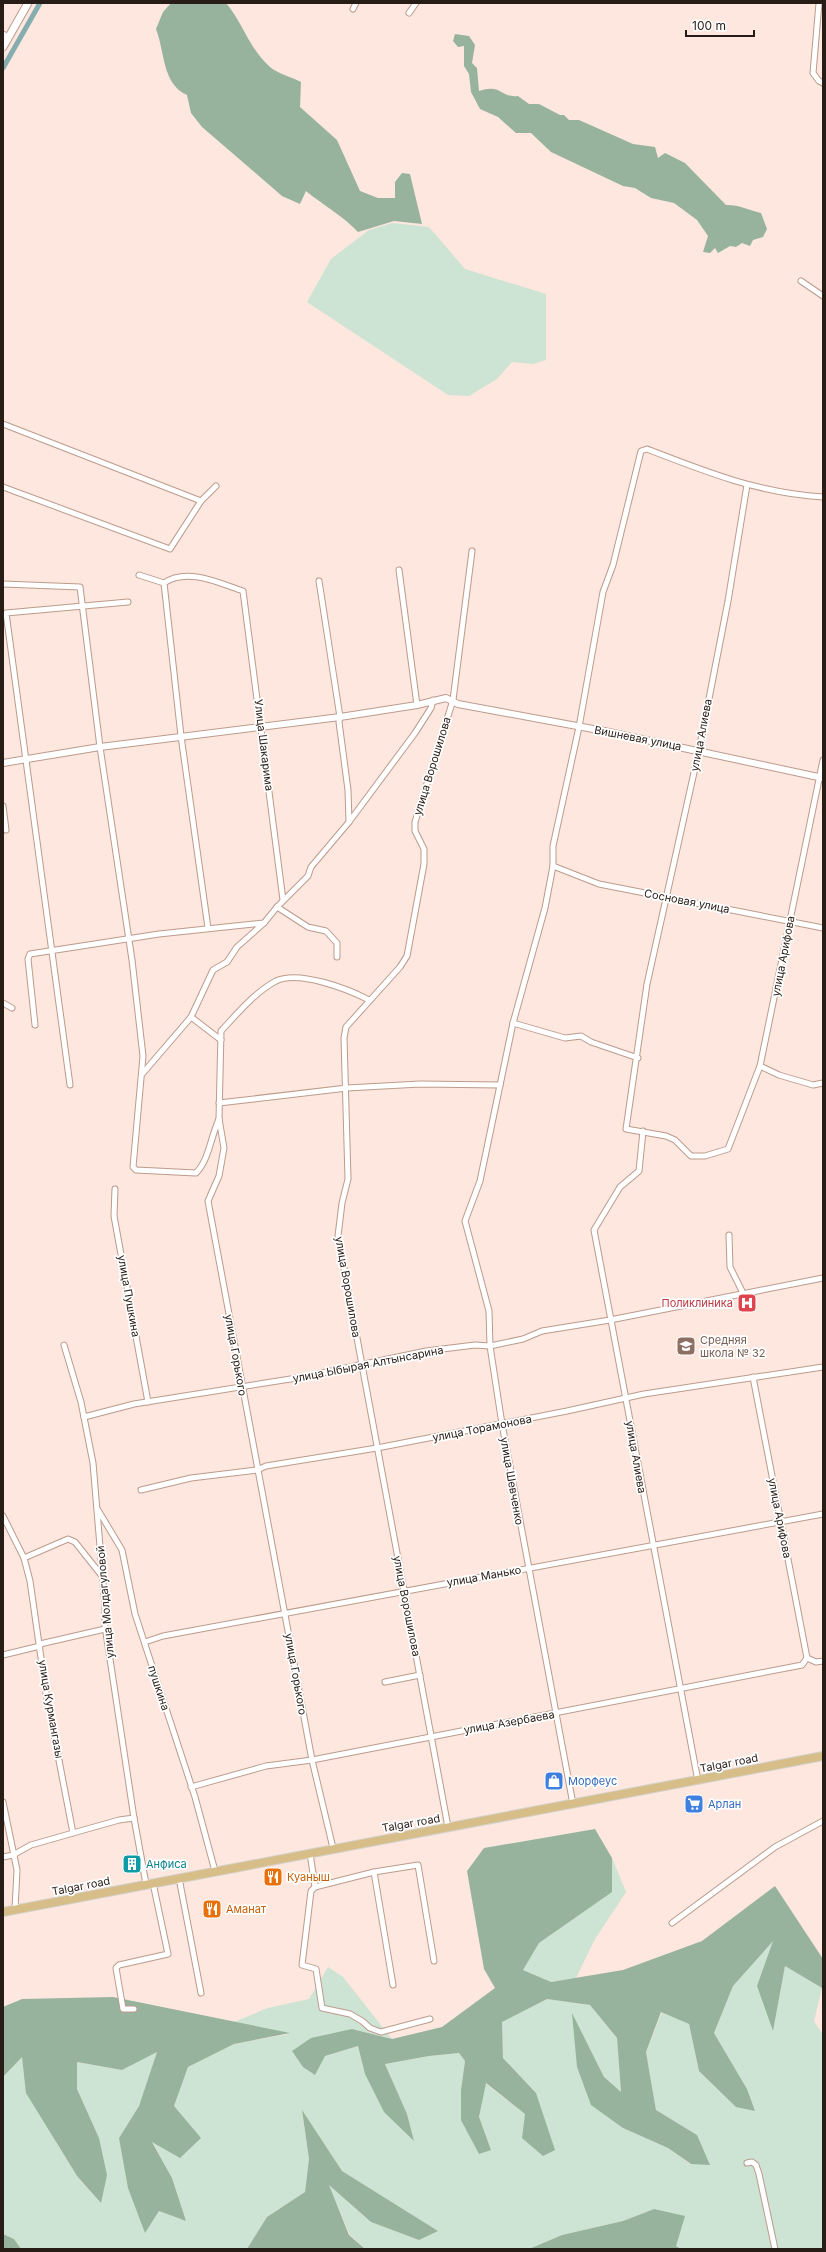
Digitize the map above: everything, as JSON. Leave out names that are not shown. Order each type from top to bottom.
[{"type":"main road","points":[[3,47],[6,35],[28,3]]},
{"type":"main road","name":"Talgar road","points":[[3,1912],[332,1848],[698,1781],[823,1756]]},
{"type":"street","points":[[352,9],[356,3]]},
{"type":"street","points":[[409,13],[416,3]]},
{"type":"street","points":[[819,3],[813,72],[819,81],[823,83]]},
{"type":"street","points":[[801,281],[823,296]]},
{"type":"street","points":[[3,424],[201,501]]},
{"type":"street","name":"улица Шевченко","points":[[572,1804],[502,1424],[490,1346],[489,1311],[465,1221],[480,1181],[485,1162],[513,1023],[545,908],[553,866],[553,846],[579,727],[603,592],[613,565],[641,451],[647,449],[716,476],[747,485]]},
{"type":"street","points":[[747,485],[777,492],[823,497]]},
{"type":"street","name":"улица Алиева","points":[[698,1781],[652,1545],[594,1230],[620,1187],[639,1171],[643,1131],[626,1129],[638,1058],[647,984],[668,897],[699,750],[728,601],[747,485]]},
{"type":"street","points":[[3,487],[170,549],[201,501],[216,486]]},
{"type":"street","name":"улица Ворошилова","points":[[448,1827],[338,1236],[342,1203],[348,1179],[347,1088],[344,1038],[346,1027],[400,968],[407,956],[424,864],[424,849],[415,831],[415,822],[453,700],[472,551]]},
{"type":"street","points":[[399,570],[417,705]]},
{"type":"street","points":[[139,574],[164,583],[181,736],[208,928]]},
{"type":"street","name":"Улица Шакарима","points":[[164,583],[171,578],[190,576],[243,591],[262,726],[282,900]]},
{"type":"street","points":[[319,581],[340,717],[339,722],[348,790],[349,822]]},
{"type":"street","points":[[3,584],[80,587],[81,605],[100,747],[129,940],[143,1056],[133,1167],[136,1170],[196,1173],[202,1167],[212,1132],[219,1120]]},
{"type":"street","points":[[70,1085],[6,613],[81,605],[128,602]]},
{"type":"street","name":"Вишневая улица","points":[[3,763],[100,747],[340,717],[417,705],[446,698],[453,700],[458,704],[699,750],[821,777]]},
{"type":"street","points":[[142,1074],[191,1016],[213,970],[227,962],[237,947],[264,923],[282,900],[308,876],[311,867],[349,822],[415,733],[431,708],[433,700]]},
{"type":"street","name":"улица Арифова","points":[[643,1131],[675,1140],[691,1156],[705,1156],[728,1148],[760,1066],[821,777],[823,760]]},
{"type":"street","points":[[3,806],[6,830]]},
{"type":"street","name":"Сосновая улица","points":[[553,866],[599,884],[823,928]]},
{"type":"street","points":[[277,906],[308,927],[326,931],[337,943],[337,957]]},
{"type":"street","points":[[34,1025],[28,959],[30,954],[208,928],[264,923]]},
{"type":"street","name":"улица Горького","points":[[332,1848],[312,1760],[220,1261],[208,1210],[208,1201],[223,1160],[224,1148],[219,1120],[221,1031],[264,988],[277,981],[290,978],[321,982],[343,987],[370,1000]]},
{"type":"street","points":[[3,1002],[12,1008]]},
{"type":"street","points":[[191,1016],[221,1040]]},
{"type":"street","points":[[513,1023],[566,1038],[580,1036],[591,1042],[638,1058]]},
{"type":"street","points":[[760,1066],[779,1075],[813,1085],[823,1083]]},
{"type":"street","points":[[219,1103],[347,1088],[420,1084],[500,1085]]},
{"type":"street","name":"улица Пушкина","points":[[116,1189],[114,1216],[148,1402]]},
{"type":"street","points":[[729,1235],[730,1267],[744,1295]]},
{"type":"street","name":"улица Ыбырая Алтынсарина","points":[[84,1417],[148,1402],[303,1377],[362,1363],[458,1347],[490,1346],[523,1339],[542,1331],[744,1295],[823,1278]]},
{"type":"street","name":"улица Молдагуловой","points":[[64,1345],[84,1417],[93,1463],[105,1629],[134,1818],[168,1954],[119,1965],[116,1968],[123,2009],[134,2009]]},
{"type":"street","name":"улица Торамонова","points":[[142,1490],[191,1478],[258,1470],[266,1466],[378,1448],[625,1398],[823,1367]]},
{"type":"street","name":"улица Арифова","points":[[753,1377],[807,1658]]},
{"type":"street","name":"пушкина","points":[[97,1509],[122,1550],[131,1596],[191,1787],[215,1871]]},
{"type":"street","name":"улица Манько","points":[[145,1642],[163,1636],[823,1514]]},
{"type":"street","name":"улица Курмангазы","points":[[3,1516],[24,1558],[40,1645],[46,1693],[73,1834]]},
{"type":"street","points":[[24,1558],[68,1539],[75,1542],[102,1576]]},
{"type":"street","points":[[3,1655],[105,1629]]},
{"type":"street","points":[[807,1658],[816,1662],[823,1661]]},
{"type":"street","name":"улица Азербаева","points":[[191,1787],[266,1766],[312,1760],[680,1690],[802,1665],[807,1658]]},
{"type":"street","points":[[385,1682],[420,1675]]},
{"type":"street","points":[[3,1802],[18,1884],[15,1909]]},
{"type":"street","points":[[3,1857],[13,1855],[31,1845],[119,1820],[134,1818]]},
{"type":"street","points":[[672,1923],[775,1847],[823,1821]]},
{"type":"street","points":[[310,1853],[315,1887]]},
{"type":"street","points":[[430,2019],[381,2032],[370,2028],[350,2014],[322,2008],[316,1969],[302,1965],[311,1891],[315,1887],[374,1872],[418,1865],[434,1961]]},
{"type":"street","points":[[374,1872],[393,1985]]},
{"type":"street","points":[[179,1878],[201,1994]]},
{"type":"street","points":[[747,2163],[752,2162],[756,2165],[759,2174],[775,2249]]},
{"type":"green space","points":[[171,3],[226,3],[257,53],[263,60],[277,72],[301,82],[300,107],[337,140],[360,191],[378,198],[395,198],[395,182],[402,173],[410,174],[422,224],[394,221],[358,232],[306,191],[300,204],[282,196],[202,127],[191,113],[187,95],[179,90],[169,75],[156,29],[163,12]]},
{"type":"green space","points":[[455,34],[469,36],[475,45],[472,63],[477,68],[479,91],[492,89],[508,95],[518,96],[529,104],[539,104],[560,115],[564,115],[569,120],[579,120],[633,144],[655,147],[658,158],[665,153],[685,163],[726,205],[761,213],[767,229],[763,237],[753,240],[750,246],[742,243],[736,247],[730,246],[718,253],[715,248],[710,253],[703,252],[708,236],[697,220],[674,203],[651,198],[635,188],[623,186],[551,152],[531,133],[516,133],[498,117],[480,109],[471,92],[469,74],[464,66],[464,46],[458,47],[453,41]]},
{"type":"green space","points":[[392,223],[429,227],[465,269],[546,294],[546,360],[533,364],[512,362],[497,379],[469,396],[448,395],[307,302],[331,259],[369,230]]},
{"type":"green space","points":[[595,1829],[612,1858],[612,1892],[539,1943],[523,1970],[551,1982],[623,1970],[702,1941],[775,1886],[823,1959],[822,1988],[785,1966],[773,2031],[757,1986],[773,1941],[733,1986],[714,2033],[747,2089],[755,2111],[736,2107],[699,2071],[689,2024],[661,2012],[646,2052],[656,2110],[697,2135],[710,2165],[691,2164],[668,2148],[623,2128],[591,2105],[577,2067],[572,2013],[604,2077],[621,2092],[617,2038],[590,2005],[547,1999],[502,2022],[503,2058],[536,2093],[555,2150],[543,2156],[522,2138],[525,2114],[486,2083],[479,2117],[491,2150],[479,2154],[461,2120],[461,2090],[465,2061],[459,2053],[429,2056],[385,2064],[407,2114],[414,2141],[384,2112],[365,2074],[358,2046],[325,2056],[315,2075],[303,2067],[292,2051],[311,2038],[352,2029],[392,2039],[442,2027],[495,1988],[484,1969],[467,1871],[484,1848]]},
{"type":"green space","points":[[612,1858],[626,1892],[595,1939],[576,1978],[551,1982],[522,1970],[539,1943],[611,1892]]},
{"type":"green space","points":[[773,1940],[773,2030],[785,1966],[822,1988],[814,2021],[823,2035],[823,2249],[681,2249],[676,2246],[654,2209],[623,2221],[562,2235],[529,2249],[365,2249],[350,2235],[328,2184],[371,2222],[419,2240],[437,2231],[342,2171],[302,2111],[309,2159],[305,2192],[267,2217],[247,2249],[21,2249],[14,2239],[3,2234],[3,2077],[22,2057],[57,2144],[77,2176],[101,2203],[99,2138],[77,2089],[77,2062],[122,2070],[158,2051],[139,2106],[119,2138],[145,2232],[159,2211],[186,2221],[172,2178],[152,2141],[174,2106],[188,2067],[234,2044],[289,2034],[234,2022],[268,2008],[309,1999],[328,1967],[343,1977],[392,2039],[352,2029],[325,2056],[358,2046],[365,2074],[413,2141],[407,2114],[385,2064],[429,2056],[459,2053],[465,2061],[461,2090],[491,2150],[479,2118],[485,2083],[525,2114],[536,2093],[503,2058],[502,2021],[547,1999],[590,2005],[617,2038],[621,2093],[604,2077],[572,2014],[623,2128],[668,2148],[690,2164],[697,2135],[656,2110],[646,2052],[662,2012],[689,2024],[699,2071],[747,2089],[714,2033],[733,1986]]},
{"type":"green space","points":[[113,1997],[290,2033],[234,2044],[188,2067],[174,2106],[201,2138],[180,2158],[152,2142],[172,2178],[186,2221],[159,2211],[145,2233],[128,2188],[119,2138],[139,2106],[157,2052],[122,2070],[77,2062],[77,2089],[99,2138],[107,2175],[101,2203],[77,2176],[26,2093],[22,2057],[3,2077],[3,2007],[22,1999]]},
{"type":"green space","points":[[302,2110],[342,2171],[438,2231],[419,2240],[371,2222],[329,2185],[349,2235],[365,2249],[247,2249],[267,2217],[305,2192],[309,2159]]},
{"type":"green space","points":[[654,2209],[685,2216],[676,2246],[681,2249],[529,2249],[562,2235],[623,2221]]},
{"type":"green space","points":[[3,2234],[14,2239],[21,2249],[3,2249]]},
{"type":"waterway","points":[[3,68],[40,3]]},
{"type":"place","name":"Поликлиника","points":[[747,1303]]},
{"type":"place","name":"Средняя школа № 32","points":[[686,1346]]},
{"type":"place","name":"Морфеус","points":[[554,1781]]},
{"type":"place","name":"Арлан","points":[[694,1804]]},
{"type":"place","name":"Анфиса","points":[[132,1864]]},
{"type":"place","name":"Куаныш","points":[[273,1877]]},
{"type":"place","name":"Аманат","points":[[212,1909]]}]
